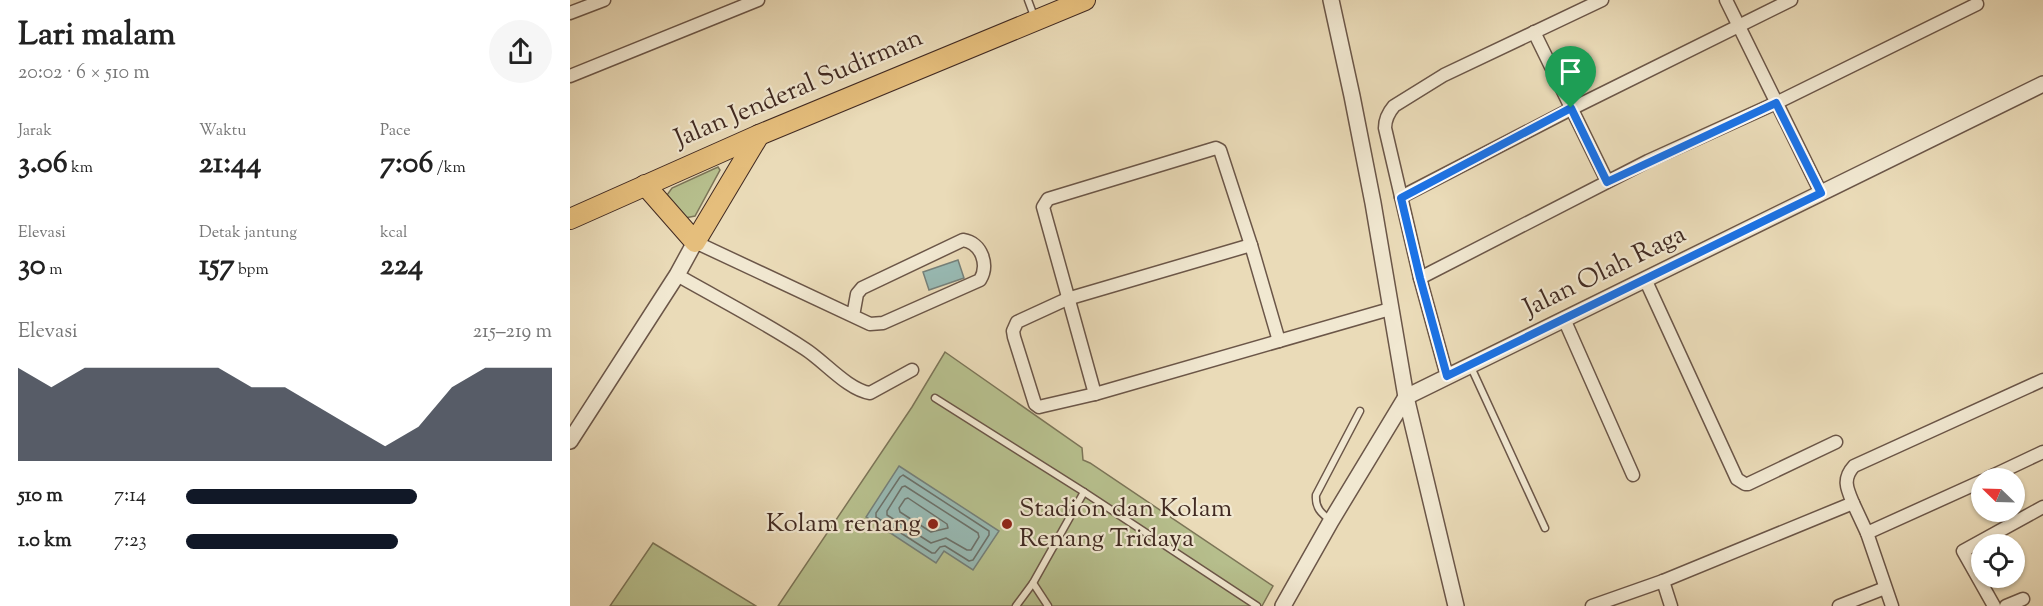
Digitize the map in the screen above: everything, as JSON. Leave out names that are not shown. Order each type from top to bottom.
[{"type":"main road","name":"Jalan Jenderal Sudirman","points":[[570,219],[759,135],[1085,0]]},
{"type":"main road","points":[[645,185],[695,242],[759,135]]},
{"type":"street","points":[[570,76],[758,0]]},
{"type":"street","points":[[1331,0],[1373,203],[1406,397],[1456,606]]},
{"type":"street","points":[[1447,376],[1420,278],[1384,121],[1394,106],[1443,75],[1602,0]]},
{"type":"street","points":[[1726,0],[1821,193]]},
{"type":"street","points":[[1401,198],[1571,108],[1791,0]]},
{"type":"street","points":[[570,14],[596,2]]},
{"type":"street","points":[[1420,278],[1607,182],[1776,103],[1977,4]]},
{"type":"street","points":[[1534,32],[1607,182]]},
{"type":"street","name":"Jalan Olah Raga","points":[[1406,397],[2043,84]]},
{"type":"street","points":[[1095,394],[1067,299],[1043,207],[1044,202],[1216,148],[1220,150],[1279,341]]},
{"type":"street","points":[[570,441],[677,275],[695,242],[870,324],[883,322],[980,280],[986,268],[981,252],[974,244],[963,240],[862,288],[857,294],[852,315]]},
{"type":"street","points":[[1251,245],[1067,299],[1017,322],[1012,331],[1035,404],[1039,407],[1095,394],[1390,309]]},
{"type":"street","points":[[677,275],[806,350],[852,385],[865,392],[870,393],[912,370]]},
{"type":"street","points":[[1645,279],[1740,482],[1748,484],[1836,442]]},
{"type":"street","points":[[1564,319],[1633,475]]},
{"type":"street","points":[[1888,605],[1885,588],[1867,533],[1846,483],[1846,478],[1854,466],[1874,459],[2043,380]]},
{"type":"street","points":[[1283,606],[1406,397]]},
{"type":"street","points":[[2009,468],[2043,452]]},
{"type":"street","points":[[1867,533],[1971,486]]},
{"type":"street","points":[[1592,606],[1663,581],[1853,503]]},
{"type":"street","points":[[1995,606],[1963,551],[2043,507]]},
{"type":"street","points":[[1663,581],[1671,606]]},
{"type":"street","points":[[1839,606],[1885,588]]},
{"type":"street","points":[[2006,606],[2023,599]]},
{"type":"lane","points":[[1028,0],[1036,20]]},
{"type":"lane","points":[[1470,365],[1545,528]]},
{"type":"lane","points":[[936,398],[1257,606]]},
{"type":"lane","points":[[1331,521],[1318,510],[1315,504],[1316,495],[1360,411]]},
{"type":"lane","points":[[1016,606],[1033,583],[1084,492]]},
{"type":"lane","points":[[1033,583],[1048,606]]},
{"type":"lane","points":[[1241,606],[1245,598]]},
{"type":"green space","points":[[718,167],[720,170],[695,216],[685,218],[667,195],[672,188]]},
{"type":"green space","name":"Stadion dan Kolam Renang Tridaya","points":[[945,352],[1082,448],[1083,460],[1273,586],[1262,606],[778,606],[912,407]]},
{"type":"green space","points":[[653,543],[756,606],[610,606]]},
{"type":"water","points":[[958,260],[964,278],[929,290],[923,272]]},
{"type":"water","name":"Kolam renang","points":[[899,466],[999,531],[973,570],[944,551],[936,563],[866,517]]},
{"type":"place","name":"Kolam renang","points":[[933,524]]},
{"type":"place","name":"Stadion dan Kolam Renang Tridaya","points":[[1007,524]]},
{"type":"route","points":[[1776,103],[1821,193],[1447,376],[1401,198],[1571,108],[1607,182],[1776,103]]}]
